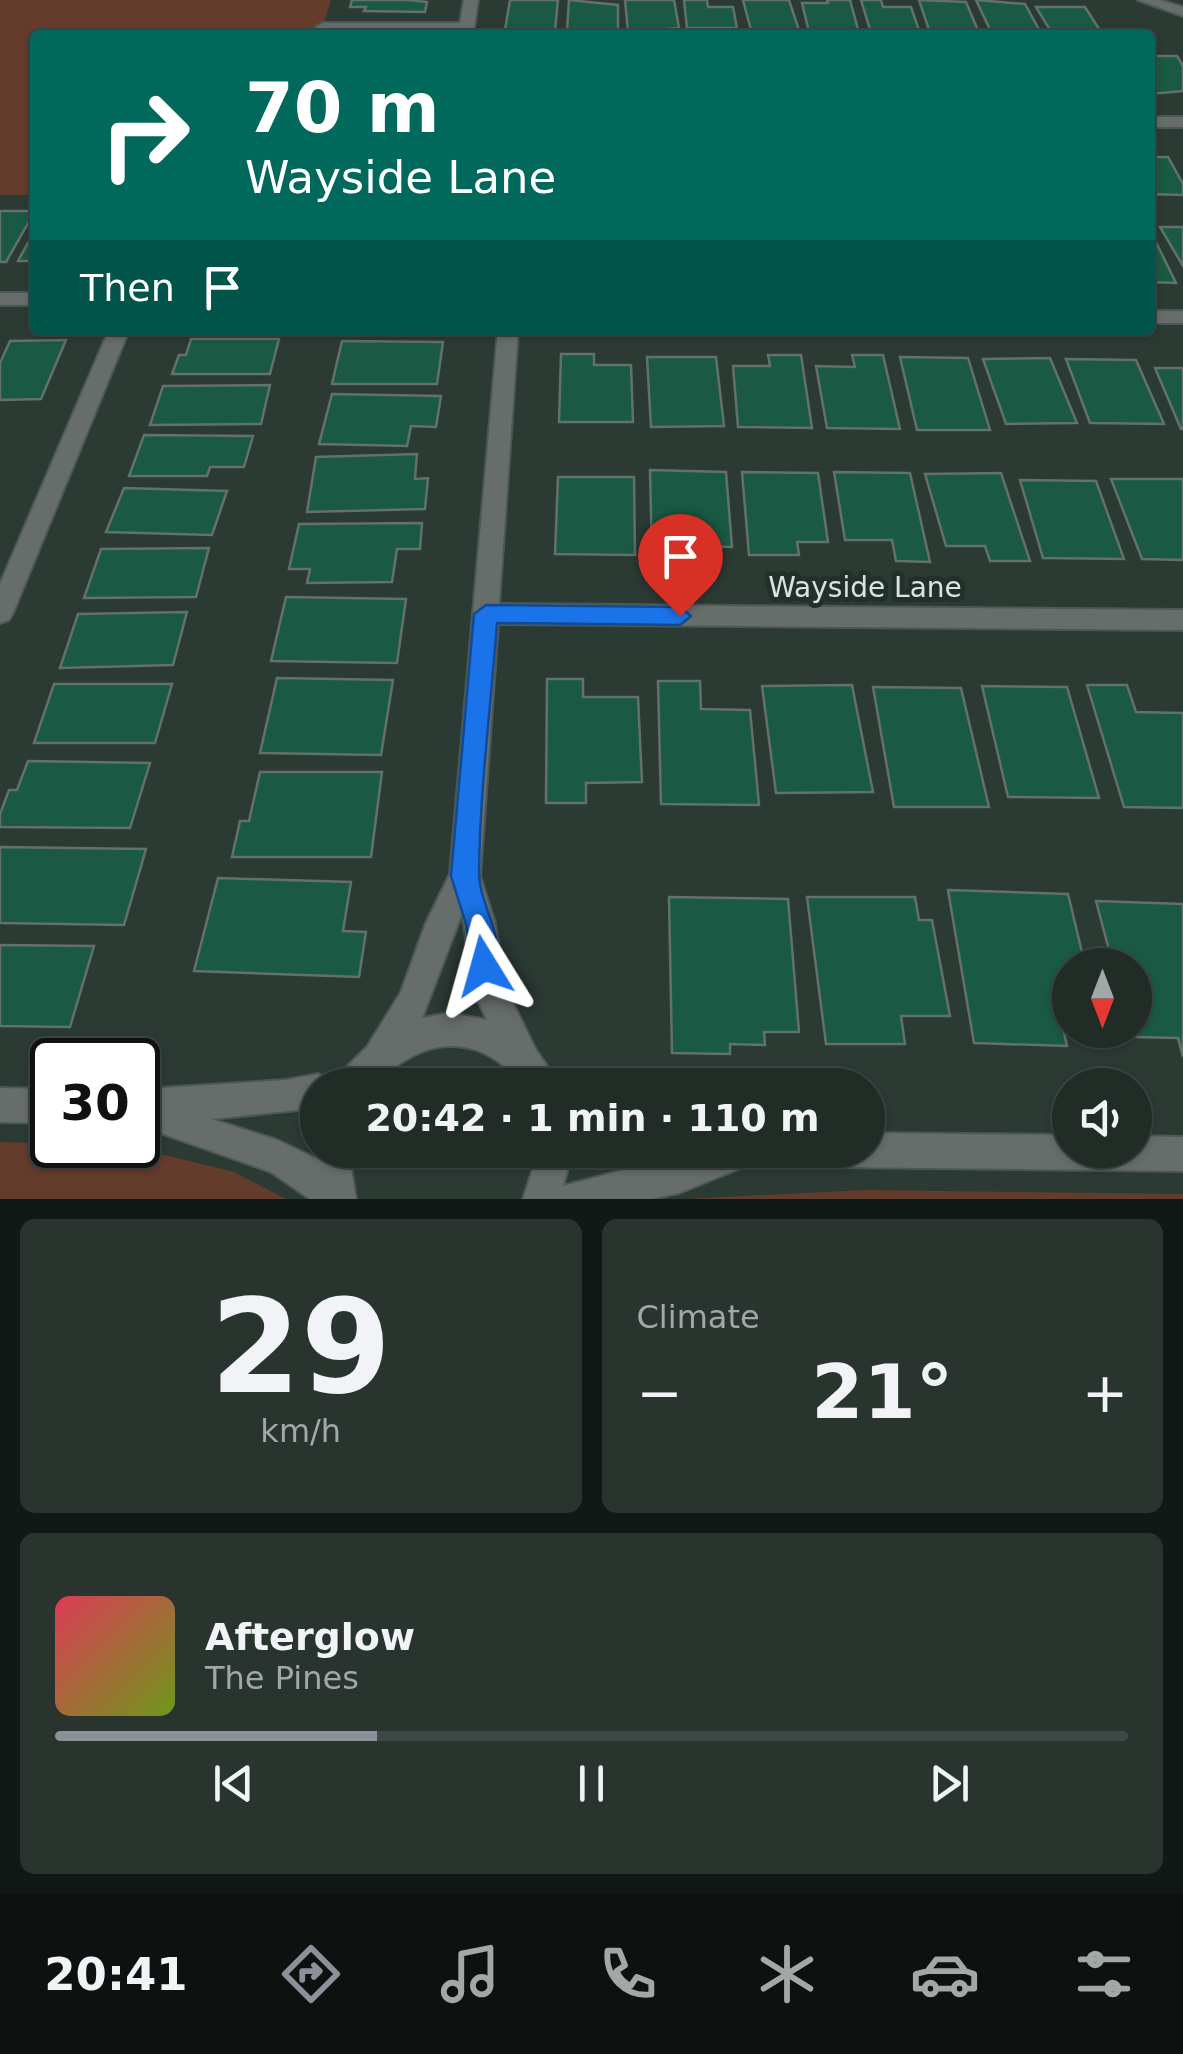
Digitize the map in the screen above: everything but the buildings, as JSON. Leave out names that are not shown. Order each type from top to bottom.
[{"type":"street","points":[[466,30],[471,0]]},
{"type":"street","points":[[1145,0],[1183,12]]},
{"type":"street","points":[[323,28],[418,30]]},
{"type":"street","points":[[1155,122],[1183,122]]},
{"type":"street","points":[[0,298],[30,299]]},
{"type":"street","points":[[1155,316],[1183,317]]},
{"type":"street","points":[[3,599],[116,335]]},
{"type":"street","points":[[508,335],[465,876],[480,924],[490,992],[534,1068]]},
{"type":"street","name":"Wayside Lane","points":[[486,614],[1183,620]]},
{"type":"street","points":[[362,1068],[414,1001],[441,923],[465,876]]},
{"type":"street","points":[[366,1068],[414,1036],[453,1029],[490,1036],[530,1068]]},
{"type":"street","points":[[160,1106],[300,1093]]},
{"type":"street","points":[[0,1105],[30,1106]]},
{"type":"street","points":[[160,1116],[213,1137],[276,1154],[315,1179],[335,1199]]},
{"type":"street","points":[[885,1151],[1183,1154]]},
{"type":"street","points":[[332,1168],[335,1199]]},
{"type":"street","points":[[541,1199],[550,1168]]},
{"type":"street","points":[[574,1199],[697,1168]]},
{"type":"shaded area","points":[[0,0],[331,0],[322,30],[30,30],[30,195],[0,195]]},
{"type":"shaded area","points":[[0,1142],[30,1143],[30,1168],[160,1168],[160,1154],[234,1172],[286,1199],[0,1199]]},
{"type":"shaded area","points":[[865,1190],[1183,1194],[1183,1199],[687,1199]]},
{"type":"route","points":[[484,966],[480,924],[465,876],[486,614],[680,616]]}]
